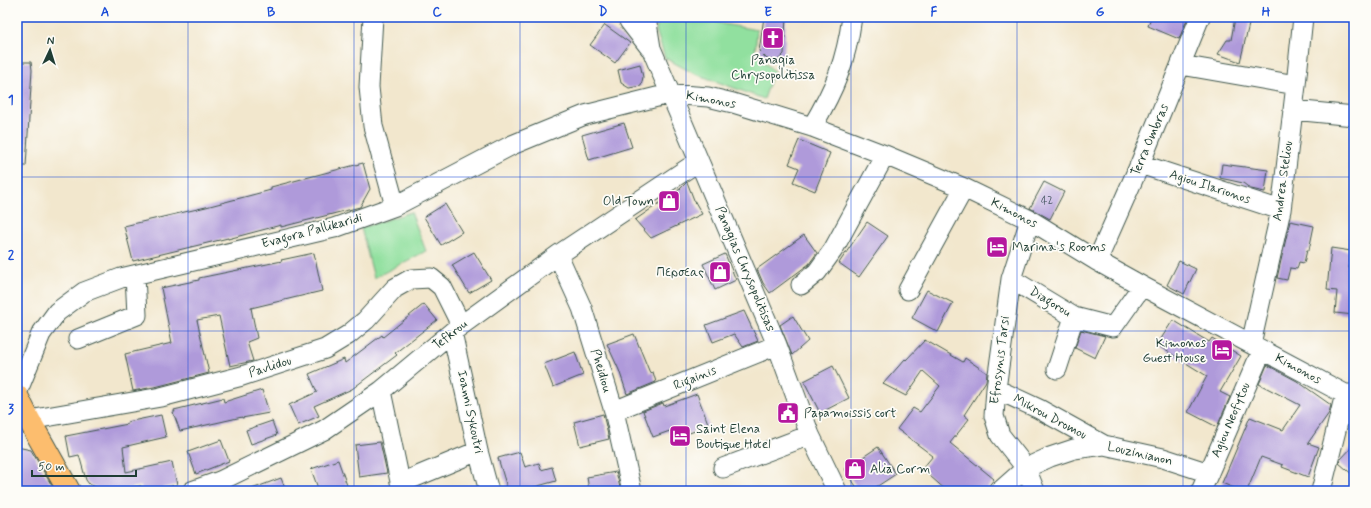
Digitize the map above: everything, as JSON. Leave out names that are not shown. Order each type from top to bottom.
[{"type":"main road","points":[[17,394],[29,420],[69,491]]},
{"type":"street","points":[[373,17],[369,86],[373,126],[395,206]]},
{"type":"street","points":[[812,126],[825,104],[841,69],[849,39],[852,17]]},
{"type":"street","name":"Terra Ombras","points":[[1097,261],[1140,164],[1200,17]]},
{"type":"street","name":"Andrea Steliou","points":[[1256,347],[1281,210],[1303,17]]},
{"type":"street","name":"Panagias Chrysopolitisas","points":[[636,18],[699,161],[777,345],[810,435],[837,491]]},
{"type":"street","points":[[1181,65],[1296,85]]},
{"type":"street","name":"Evagora Pallikaridi","points":[[17,394],[41,334],[57,312],[84,292],[135,274],[334,228],[395,206],[512,144],[585,115],[669,94]]},
{"type":"street","name":"Kimonos","points":[[669,94],[708,97],[812,126],[964,188],[1030,220],[1097,261],[1142,286],[1351,397]]},
{"type":"street","points":[[1293,110],[1354,116]]},
{"type":"street","points":[[801,285],[817,272],[833,250],[885,155]]},
{"type":"street","name":"Tefkrou","points":[[192,491],[220,481],[324,430],[382,391],[457,329],[558,255],[699,161]]},
{"type":"street","name":"Agiou Ilarionos","points":[[1140,164],[1281,210]]},
{"type":"street","points":[[908,290],[964,188]]},
{"type":"street","name":"Efrosynis Tarsi","points":[[1030,220],[1011,279],[996,389],[994,416],[1000,434],[1026,468],[1035,491]]},
{"type":"street","name":"Pheidiou","points":[[558,255],[582,308],[614,411],[632,491]]},
{"type":"street","points":[[78,339],[137,315],[135,274]]},
{"type":"street","name":"Pavlidou","points":[[29,420],[161,397],[242,376],[325,349],[348,335],[366,320],[395,288],[411,279],[431,278],[442,287],[457,329]]},
{"type":"street","name":"Diagorou","points":[[1011,279],[1074,317],[1113,327],[1142,286]]},
{"type":"street","points":[[1057,369],[1074,317]]},
{"type":"street","name":"Ioanni Sykoutri","points":[[457,329],[478,451],[489,491]]},
{"type":"street","name":"Rigainis","points":[[614,411],[777,345]]},
{"type":"street","name":"Agiou Neofytou","points":[[1201,491],[1256,347]]},
{"type":"street","name":"Mikrou Dromou","points":[[996,389],[1039,409],[1104,445]]},
{"type":"street","points":[[382,391],[402,487],[478,451]]},
{"type":"street","points":[[1321,491],[1351,397]]},
{"type":"street","points":[[723,468],[810,435]]},
{"type":"street","name":"Louzinianon","points":[[1000,491],[1026,468],[1050,457],[1074,449],[1104,445],[1163,458],[1209,473]]},
{"type":"green space","points":[[659,17],[702,17],[723,24],[757,30],[755,54],[774,71],[764,99],[693,73],[665,58],[656,30]]},
{"type":"green space","points":[[411,212],[426,251],[374,278],[361,228]]},
{"type":"building","name":"Panagia Chrysopolitissa","points":[[764,17],[786,17],[784,54],[777,61],[767,59],[759,51]]},
{"type":"building","points":[[1151,17],[1188,17],[1179,39],[1148,26]]},
{"type":"building","points":[[1235,18],[1250,20],[1240,62],[1218,54],[1227,40],[1231,40]]},
{"type":"building","points":[[605,25],[630,43],[615,63],[590,45]]},
{"type":"building","points":[[17,62],[31,62],[32,70],[26,166],[17,166]]},
{"type":"building","points":[[640,64],[643,77],[641,86],[629,88],[621,83],[618,70]]},
{"type":"building","points":[[624,123],[632,147],[589,160],[582,135]]},
{"type":"building","points":[[799,140],[830,153],[815,191],[793,182],[799,168],[789,164]]},
{"type":"building","points":[[363,163],[370,189],[360,207],[133,261],[124,226],[271,190],[271,187]]},
{"type":"building","points":[[1222,164],[1268,170],[1265,192],[1251,189],[1243,183],[1220,178]]},
{"type":"building","points":[[687,182],[694,200],[702,214],[651,238],[635,220],[680,189]]},
{"type":"building","points":[[1044,182],[1064,192],[1050,219],[1030,208]]},
{"type":"building","points":[[445,204],[462,232],[441,245],[424,217]]},
{"type":"building","points":[[1290,221],[1314,226],[1309,250],[1307,250],[1304,263],[1299,262],[1297,269],[1290,268],[1287,280],[1277,278]]},
{"type":"building","points":[[867,222],[888,236],[859,277],[839,263]]},
{"type":"building","points":[[804,235],[817,253],[809,264],[770,293],[763,283],[757,269]]},
{"type":"building","points":[[1331,248],[1351,251],[1349,268],[1354,269],[1354,315],[1335,313],[1337,291],[1327,290]]},
{"type":"building","points":[[474,252],[491,280],[469,293],[452,265]]},
{"type":"building","points":[[314,253],[322,291],[251,308],[257,338],[247,342],[253,361],[230,366],[219,316],[197,320],[209,373],[133,391],[125,354],[172,343],[161,288],[199,280],[199,278]]},
{"type":"building","name":"Περσεας","points":[[725,254],[736,280],[715,290],[703,264]]},
{"type":"building","points":[[1179,261],[1196,269],[1184,294],[1167,285]]},
{"type":"building","points":[[927,290],[953,303],[938,332],[912,318]]},
{"type":"building","points":[[424,304],[437,320],[395,353],[397,355],[352,389],[314,406],[319,416],[298,425],[289,405],[317,392],[309,374],[344,359],[345,363],[382,335],[383,337]]},
{"type":"building","points":[[744,311],[758,341],[743,347],[734,334],[713,342],[706,325]]},
{"type":"building","points":[[793,316],[808,341],[792,355],[780,325]]},
{"type":"building","points":[[1173,320],[1209,342],[1212,338],[1241,356],[1220,392],[1230,397],[1217,427],[1188,412],[1207,376],[1157,345]]},
{"type":"building","points":[[1081,330],[1105,336],[1095,358],[1075,348]]},
{"type":"building","points":[[634,334],[650,373],[653,372],[656,382],[627,394],[619,370],[607,344]]},
{"type":"building","points":[[925,340],[963,362],[965,358],[987,373],[986,381],[964,415],[969,419],[950,443],[994,479],[985,491],[947,491],[922,469],[933,456],[897,429],[913,408],[920,412],[940,386],[923,371],[906,396],[883,384],[905,359],[906,360]]},
{"type":"building","points":[[575,352],[583,375],[553,387],[544,364]]},
{"type":"building","points":[[1267,365],[1297,381],[1331,405],[1329,413],[1308,443],[1319,447],[1308,477],[1282,467],[1283,465],[1261,457],[1247,491],[1241,491],[1222,483],[1250,417],[1283,430],[1300,405],[1259,384]]},
{"type":"building","points":[[833,366],[849,398],[820,413],[804,381]]},
{"type":"building","points":[[262,390],[269,413],[242,417],[180,431],[173,412],[175,412],[174,410],[223,398],[224,402]]},
{"type":"building","points":[[697,394],[709,426],[681,436],[678,428],[653,437],[643,411],[663,403],[664,406]]},
{"type":"building","points":[[603,414],[609,439],[580,446],[574,422]]},
{"type":"building","points":[[161,415],[166,437],[123,447],[126,472],[172,462],[177,485],[146,491],[142,491],[141,486],[112,491],[100,489],[89,484],[86,480],[79,455],[70,457],[66,436],[128,424],[127,422]]},
{"type":"building","points":[[272,421],[277,435],[251,444],[246,430]]},
{"type":"building","points":[[221,440],[229,461],[196,474],[188,452]]},
{"type":"building","points":[[380,442],[387,473],[359,477],[355,445]]},
{"type":"building","points":[[1354,445],[1354,476],[1339,463]]},
{"type":"building","points":[[17,447],[31,450],[55,491],[17,491]]},
{"type":"building","points":[[878,447],[896,474],[870,491],[859,491],[845,469]]},
{"type":"building","points":[[520,452],[525,467],[539,463],[541,470],[552,467],[556,481],[520,491],[508,491],[498,458]]},
{"type":"building","points":[[338,460],[349,491],[319,491],[311,469]]},
{"type":"building","points":[[616,472],[621,491],[589,491],[587,477]]},
{"type":"building","points":[[281,478],[286,491],[249,490]]},
{"type":"place","name":"Panagia Chrysopolitissa","points":[[773,38]]},
{"type":"place","name":"Old Town","points":[[669,201]]},
{"type":"place","name":"Marina's Rooms","points":[[997,247]]},
{"type":"place","name":"Περσεας","points":[[720,272]]},
{"type":"place","name":"Kimonos Guest House","points":[[1222,350]]},
{"type":"place","name":"Papamoissis cort","points":[[788,413]]},
{"type":"place","name":"Saint Elena Boutique Hotel","points":[[680,436]]},
{"type":"place","name":"Alia Corm","points":[[855,469]]}]
